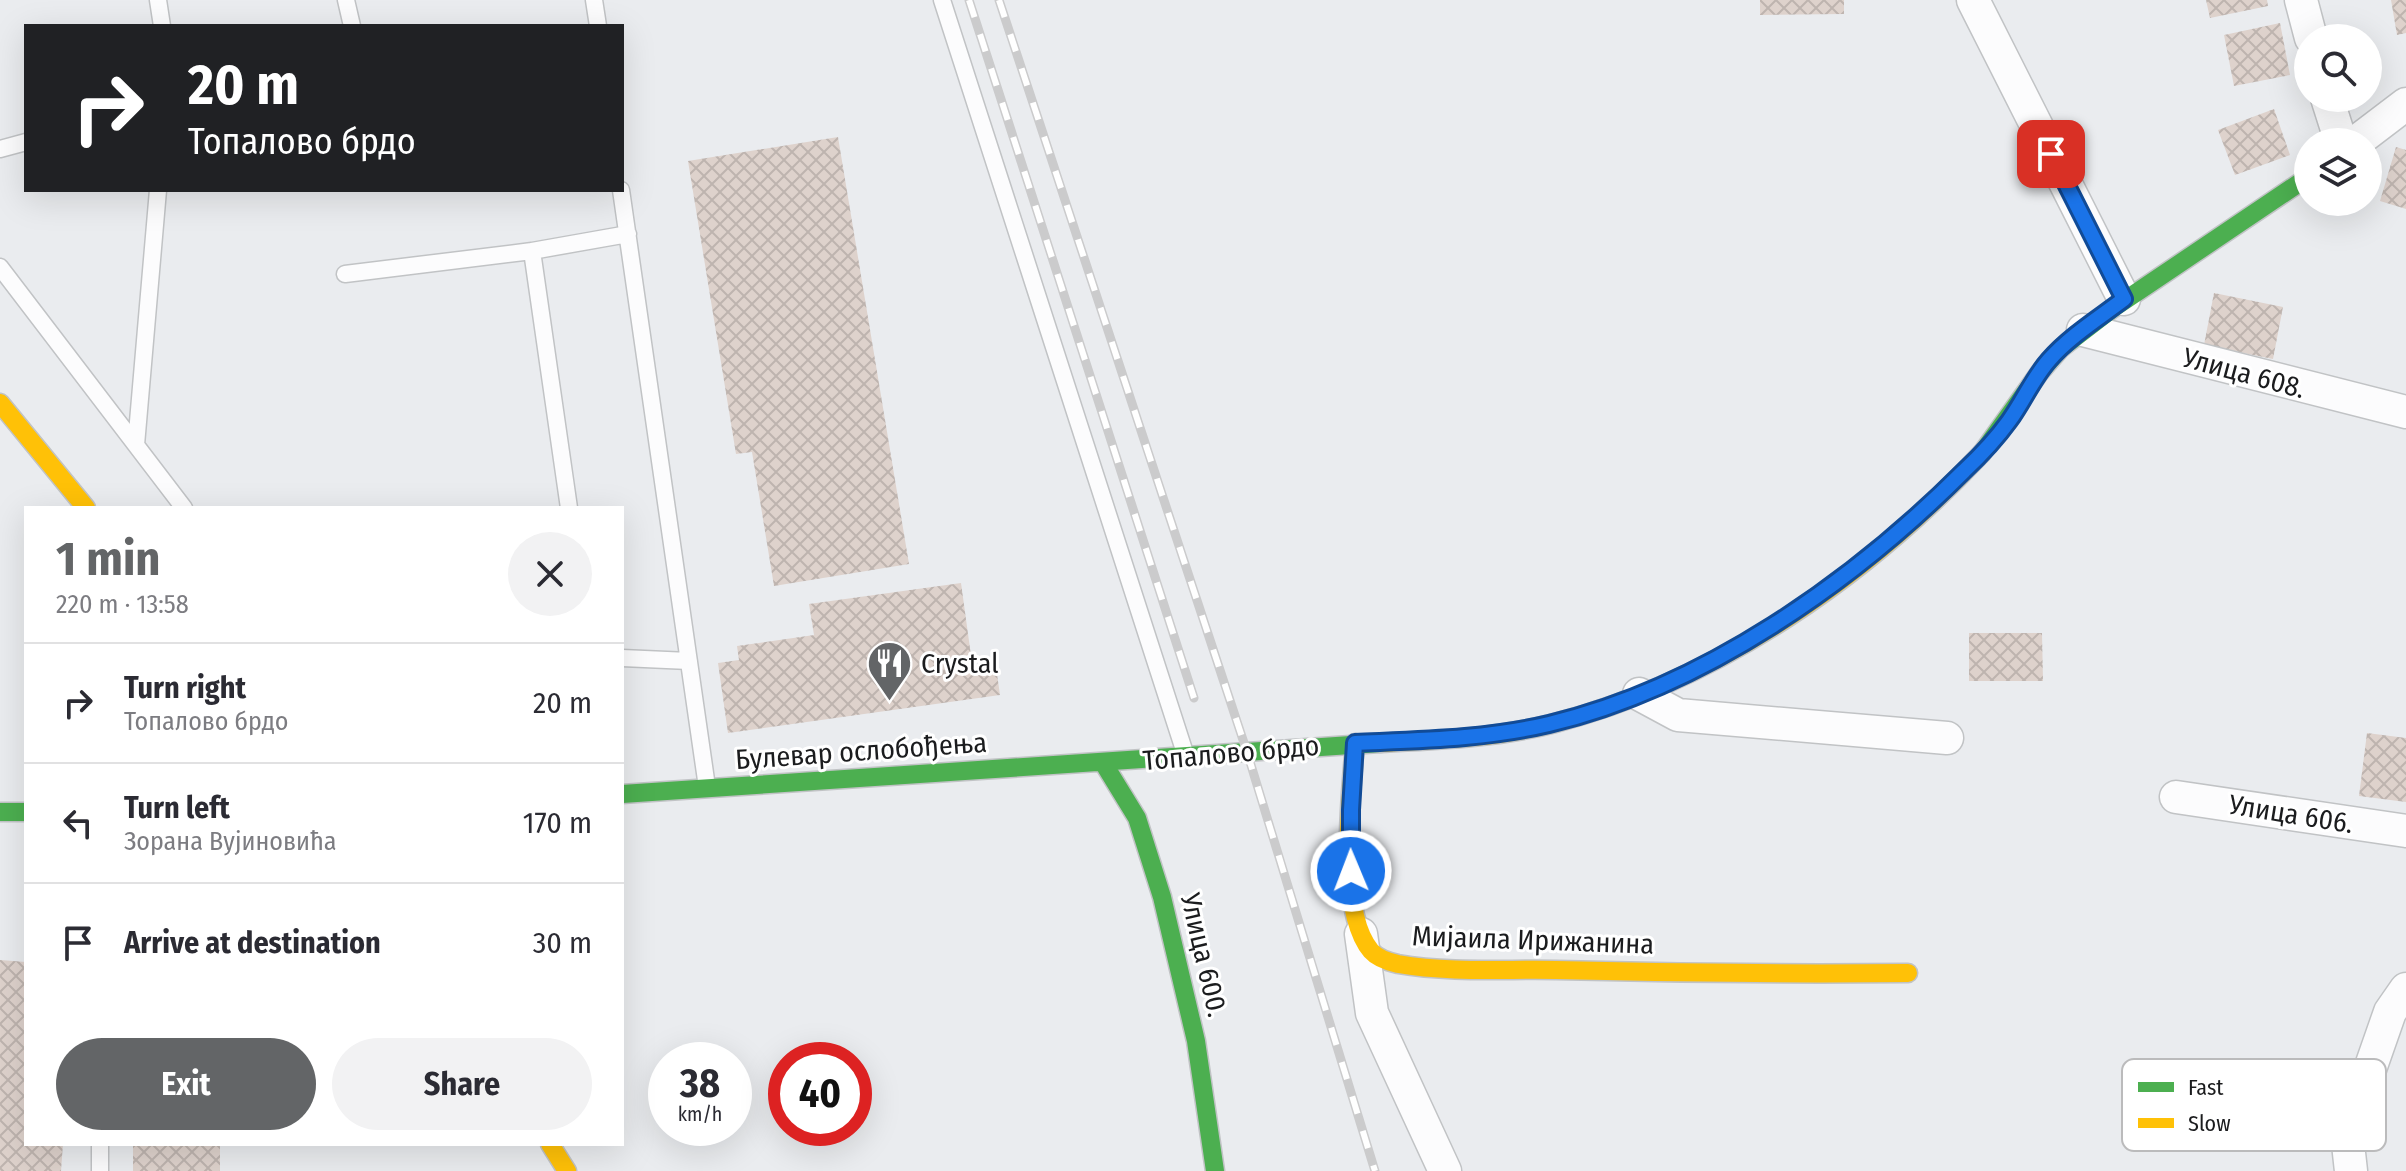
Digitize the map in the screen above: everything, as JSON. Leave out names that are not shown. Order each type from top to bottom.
[{"type":"street","points":[[1973,0],[2124,299]]},
{"type":"street","points":[[2301,0],[2307,24]]},
{"type":"street","points":[[2374,128],[2406,104]]},
{"type":"street","name":"Топалово брдо","points":[[1104,764],[1515,731],[1595,711],[1639,694],[1768,629],[1830,587],[1888,540],[1987,448],[2007,424],[2048,361],[2083,330],[2124,299],[2294,186]]},
{"type":"street","name":"Улица 608.","points":[[2083,330],[2406,412]]},
{"type":"street","points":[[0,403],[84,506]]},
{"type":"street","points":[[63,480],[70,506]]},
{"type":"street","points":[[1639,694],[1678,715],[1947,738]]},
{"type":"street","points":[[1355,743],[1350,853],[1352,888],[1372,1013],[1445,1171]]},
{"type":"street","name":"Булевар ослобођења","points":[[624,794],[1104,764]]},
{"type":"street","name":"Улица 600.","points":[[1104,764],[1137,818],[1159,884],[1196,1041],[1215,1171]]},
{"type":"street","name":"Улица 606.","points":[[2176,797],[2406,831]]},
{"type":"street","points":[[0,812],[24,812]]},
{"type":"street","name":"Мијаила Ирижанина","points":[[1361,934],[1378,957],[1409,965],[1629,972],[1908,973]]},
{"type":"street","points":[[2374,1059],[2390,1012],[2406,989]]},
{"type":"street","points":[[551,1146],[567,1171]]},
{"type":"street","points":[[2349,1151],[2351,1171]]},
{"type":"lane","points":[[158,0],[162,24]]},
{"type":"lane","points":[[346,0],[352,24]]},
{"type":"lane","points":[[594,0],[598,24]]},
{"type":"lane","points":[[942,0],[1187,758]]},
{"type":"lane","points":[[0,149],[24,143]]},
{"type":"lane","points":[[136,445],[158,192]]},
{"type":"lane","points":[[621,192],[707,789]]},
{"type":"lane","points":[[345,274],[532,251],[628,234]]},
{"type":"lane","points":[[532,251],[569,506]]},
{"type":"lane","points":[[0,267],[182,506]]},
{"type":"lane","points":[[624,658],[689,661]]},
{"type":"lane","points":[[100,1146],[100,1171]]},
{"type":"building","points":[[1760,0],[1844,0],[1844,14],[1760,15]]},
{"type":"building","points":[[2206,0],[2267,0],[2268,6],[2210,18]]},
{"type":"building","points":[[2391,0],[2406,0],[2406,33],[2397,35]]},
{"type":"building","points":[[2280,23],[2290,75],[2234,86],[2224,35]]},
{"type":"building","points":[[2274,109],[2290,155],[2235,175],[2218,130]]},
{"type":"building","points":[[838,137],[909,564],[774,586],[752,452],[736,454],[688,161]]},
{"type":"building","points":[[2396,147],[2406,150],[2406,209],[2382,202]]},
{"type":"building","points":[[2214,293],[2283,307],[2273,359],[2204,345]]},
{"type":"building","points":[[961,583],[973,670],[996,667],[1000,695],[728,733],[718,663],[739,660],[737,646],[814,635],[809,604]]},
{"type":"building","points":[[1969,633],[2042,633],[2043,681],[1969,681]]},
{"type":"building","points":[[2367,733],[2406,738],[2406,802],[2359,796]]},
{"type":"building","points":[[0,960],[24,962],[24,1146],[63,1146],[61,1171],[0,1171]]},
{"type":"building","points":[[133,1146],[220,1146],[220,1171],[133,1171]]},
{"type":"railway","points":[[969,0],[1194,698]]},
{"type":"railway","points":[[999,0],[1247,752],[1375,1171]]},
{"type":"traffic: fast","points":[[1982,453],[2060,349],[2112,309],[2294,186]]},
{"type":"traffic: fast","points":[[624,794],[1380,743]]},
{"type":"traffic: fast","points":[[1104,764],[1137,818],[1162,897],[1196,1041],[1215,1171]]},
{"type":"traffic: fast","points":[[0,812],[24,812]]},
{"type":"traffic: slow","points":[[0,403],[84,506]]},
{"type":"traffic: slow","points":[[1380,743],[1468,738],[1533,728],[1616,704],[1675,680],[1732,651],[1840,581],[1890,541],[1982,453]]},
{"type":"traffic: slow","points":[[1355,743],[1350,881],[1360,933],[1371,951],[1384,960],[1457,970],[1908,973]]},
{"type":"traffic: slow","points":[[551,1146],[567,1171]]},
{"type":"place","name":"Crystal","points":[[890,702]]},
{"type":"route","points":[[1351,871],[1355,743],[1515,731],[1595,711],[1639,694],[1768,629],[1798,610],[1888,540],[1987,448],[2007,424],[2048,361],[2124,299],[2051,154]]}]
